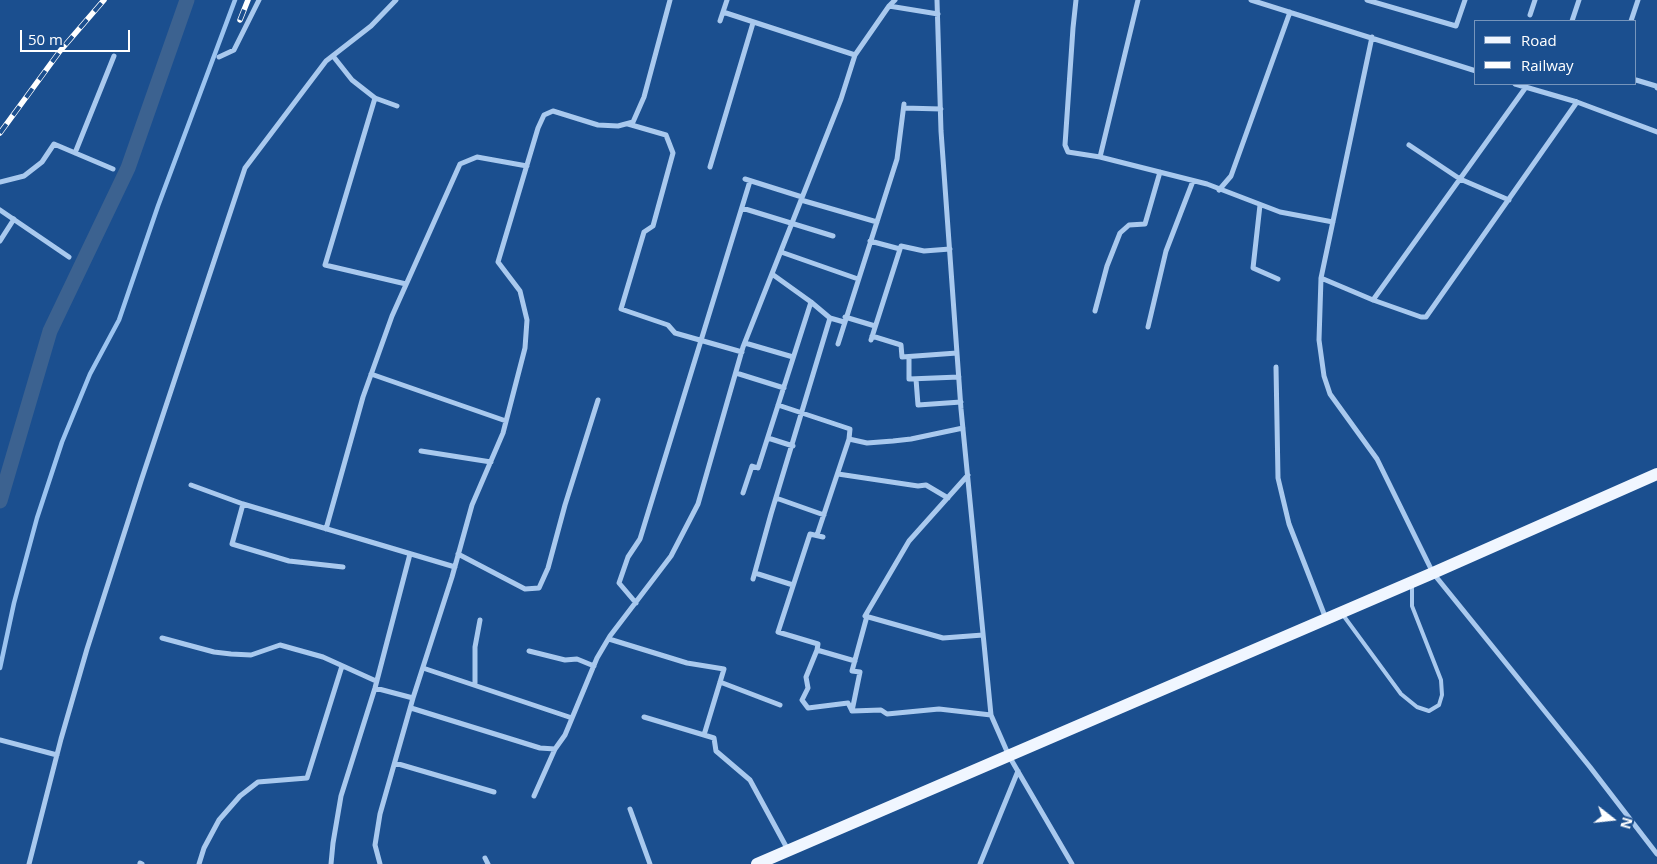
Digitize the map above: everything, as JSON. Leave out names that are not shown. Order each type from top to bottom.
[{"type":"main road","points":[[757,864],[1433,573],[1657,474]]},
{"type":"street","points":[[219,57],[234,50],[259,0]]},
{"type":"street","points":[[29,864],[57,755],[88,650],[135,500],[245,168],[326,61],[371,26],[396,0]]},
{"type":"street","points":[[380,864],[375,845],[380,814],[472,505],[503,433],[525,348],[527,320],[520,291],[498,262],[538,128],[544,115],[553,111],[598,124],[618,126],[633,122],[644,97],[670,0]]},
{"type":"street","points":[[720,21],[726,0]]},
{"type":"street","points":[[534,796],[555,749],[565,735],[594,666],[609,639],[671,556],[698,504],[745,343],[841,99],[855,55],[895,0]]},
{"type":"street","points":[[937,0],[941,110],[957,353],[990,715],[1009,756],[1072,864]]},
{"type":"street","points":[[1076,0],[1065,145],[1068,152],[1100,157],[1193,180],[1280,212],[1333,222]]},
{"type":"street","points":[[1100,157],[1138,0]]},
{"type":"street","points":[[1251,0],[1474,70]]},
{"type":"street","points":[[1367,0],[1456,26],[1465,0]]},
{"type":"street","points":[[1530,15],[1535,0]]},
{"type":"street","points":[[1572,20],[1579,0]]},
{"type":"street","points":[[1631,20],[1638,0]]},
{"type":"street","points":[[889,6],[938,14]]},
{"type":"street","points":[[723,12],[855,55]]},
{"type":"street","points":[[1219,190],[1231,176],[1290,12]]},
{"type":"street","points":[[710,167],[754,23]]},
{"type":"street","points":[[1372,38],[1321,278],[1319,340],[1324,376],[1330,394],[1377,459],[1433,573],[1590,767],[1657,854]]},
{"type":"street","points":[[75,153],[114,56]]},
{"type":"street","points":[[333,56],[352,80],[375,98],[397,106]]},
{"type":"street","points":[[1637,80],[1656,86],[1657,88]]},
{"type":"street","points":[[1519,85],[1576,102],[1657,132]]},
{"type":"street","points":[[1373,300],[1526,87]]},
{"type":"street","points":[[375,98],[325,264],[406,284]]},
{"type":"street","points":[[1321,278],[1373,300],[1421,317],[1426,316],[1430,313],[1576,102]]},
{"type":"street","points":[[838,344],[897,159],[904,106],[941,110]]},
{"type":"street","points":[[626,124],[666,135],[673,153],[653,226],[644,232],[621,309],[668,325],[675,333],[742,352]]},
{"type":"street","points":[[0,182],[24,176],[42,162],[54,144],[113,169]]},
{"type":"street","points":[[1409,145],[1460,179],[1509,200]]},
{"type":"street","points":[[326,528],[371,374],[406,284],[460,164],[477,157],[527,166]]},
{"type":"street","points":[[1095,311],[1107,266],[1120,232],[1128,225],[1145,224],[1160,172]]},
{"type":"street","points":[[636,603],[619,584],[628,557],[640,539],[702,341],[742,208],[748,180],[877,222]]},
{"type":"street","points":[[1148,327],[1166,251],[1193,180]]},
{"type":"street","points":[[1260,205],[1253,268],[1278,279]]},
{"type":"street","points":[[742,208],[833,236]]},
{"type":"street","points":[[0,210],[69,257]]},
{"type":"street","points":[[0,241],[14,219]]},
{"type":"street","points":[[870,241],[900,249]]},
{"type":"street","points":[[950,249],[924,251],[902,246],[872,338],[901,345],[902,358],[957,353]]},
{"type":"street","points":[[781,252],[858,279]]},
{"type":"street","points":[[772,274],[830,318],[876,326]]},
{"type":"street","points":[[744,493],[752,466],[758,468],[811,302]]},
{"type":"street","points":[[753,579],[830,318]]},
{"type":"street","points":[[745,343],[793,357]]},
{"type":"street","points":[[909,357],[909,379],[959,377]]},
{"type":"street","points":[[1276,367],[1278,478],[1290,524],[1326,619]]},
{"type":"street","points":[[371,374],[506,421]]},
{"type":"street","points":[[736,374],[784,388]]},
{"type":"street","points":[[916,379],[918,404],[961,402]]},
{"type":"street","points":[[458,554],[524,589],[539,588],[548,568],[565,505],[598,400]]},
{"type":"street","points":[[778,405],[850,428],[849,439],[824,515],[820,536],[810,534],[778,632],[818,644],[806,677],[808,688],[802,700],[808,708],[848,703],[852,711]]},
{"type":"street","points":[[849,439],[867,443],[893,442],[911,440],[963,428]]},
{"type":"street","points":[[768,438],[793,446]]},
{"type":"street","points":[[421,451],[491,462]]},
{"type":"street","points":[[838,474],[918,486],[926,485],[948,498]]},
{"type":"street","points":[[852,711],[860,672],[852,671],[867,616],[865,616],[909,541],[968,475]]},
{"type":"street","points":[[191,485],[242,504],[455,567]]},
{"type":"street","points":[[776,498],[824,515]]},
{"type":"street","points":[[242,504],[232,544],[289,561],[343,567]]},
{"type":"street","points":[[332,864],[333,843],[341,796],[375,688],[410,554]]},
{"type":"street","points":[[755,572],[793,585]]},
{"type":"street","points":[[867,616],[943,638],[983,635]]},
{"type":"street","points":[[475,685],[475,647],[480,620]]},
{"type":"street","points":[[162,638],[214,652],[231,654],[251,655],[280,645],[323,657],[376,681]]},
{"type":"street","points":[[609,639],[687,663],[724,670],[704,735]]},
{"type":"street","points":[[817,650],[855,661]]},
{"type":"street","points":[[529,651],[565,660],[577,659],[594,666]]},
{"type":"street","points":[[199,864],[204,848],[219,820],[240,796],[258,782],[307,778],[342,666]]},
{"type":"street","points":[[423,668],[572,718]]},
{"type":"street","points":[[720,682],[780,705]]},
{"type":"street","points":[[375,688],[414,698]]},
{"type":"street","points":[[411,708],[524,744],[555,749]]},
{"type":"street","points":[[852,711],[881,710],[887,714],[939,709],[990,715]]},
{"type":"street","points":[[644,717],[714,738],[716,750],[750,780],[789,850]]},
{"type":"street","points":[[0,740],[57,755]]},
{"type":"street","points":[[395,763],[494,792]]},
{"type":"street","points":[[980,864],[1018,771]]},
{"type":"street","points":[[630,809],[650,864]]},
{"type":"street","points":[[485,858],[488,864]]},
{"type":"lane","points":[[1341,612],[1401,694],[1417,707],[1429,712],[1439,705],[1441,700],[1441,680],[1412,606],[1412,582]]},
{"type":"waterway","points":[[0,501],[50,331],[128,168],[187,0]]},
{"type":"waterway","points":[[0,668],[14,603],[37,518],[62,442],[90,374],[119,320],[158,206],[235,0]]},
{"type":"railway","points":[[0,133],[60,51],[104,0]]},
{"type":"railway","points":[[240,20],[248,0]]}]
